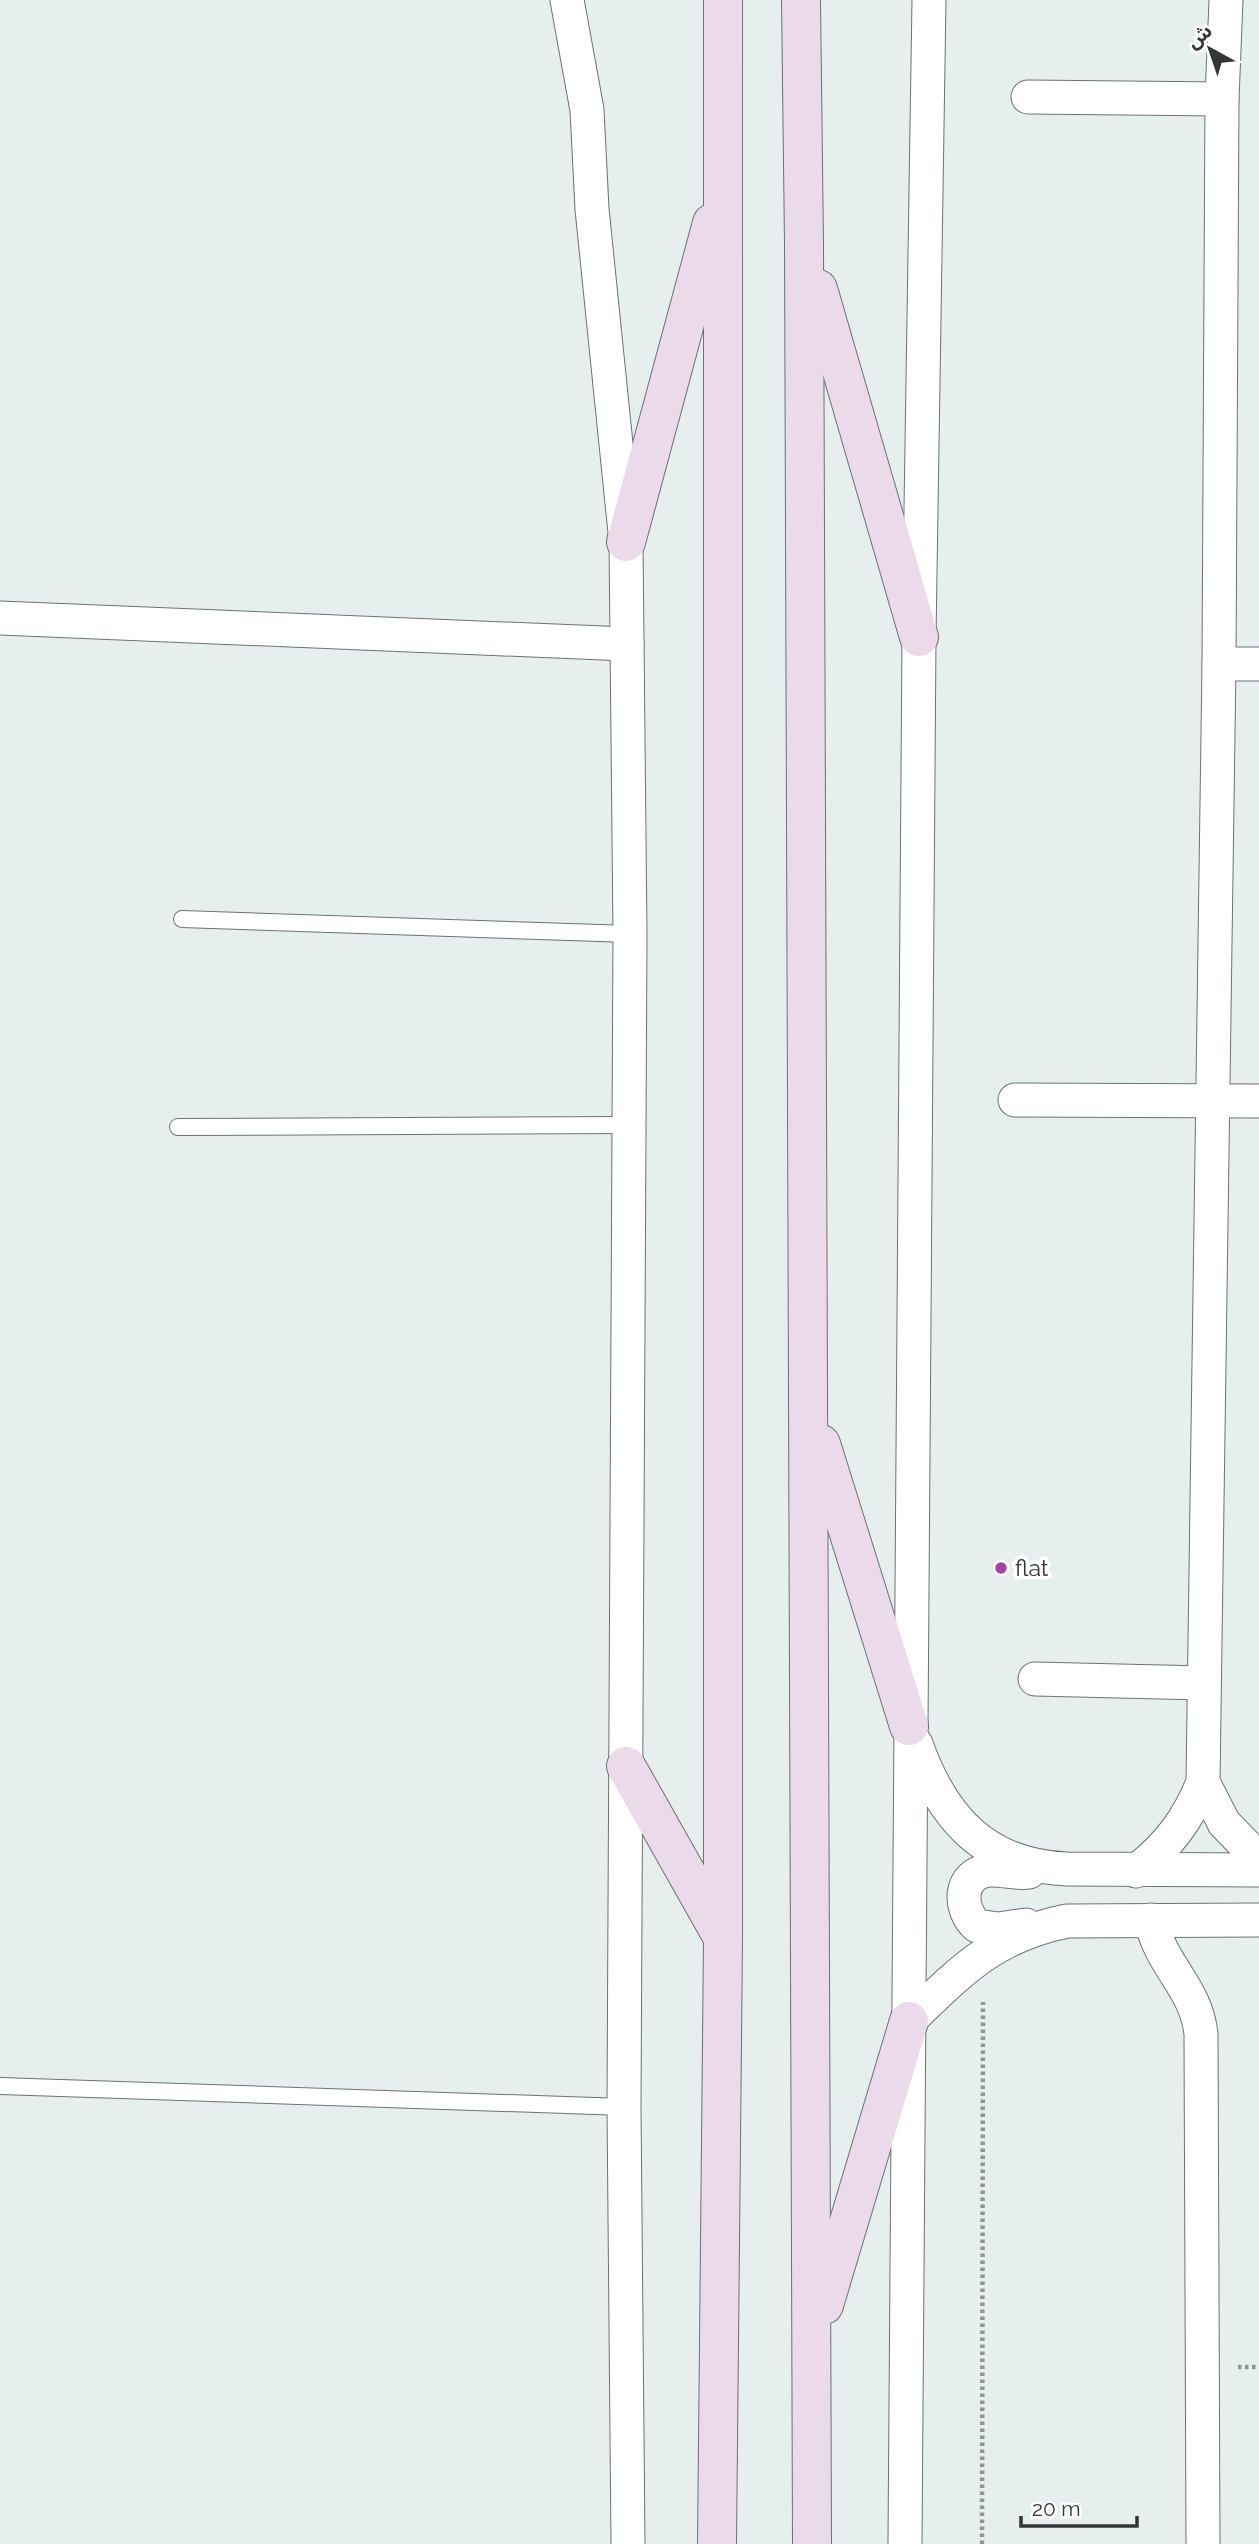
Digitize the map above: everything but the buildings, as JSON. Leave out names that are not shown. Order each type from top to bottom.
[{"type":"main road","points":[[717,2544],[723,1940],[723,0]]},
{"type":"main road","points":[[801,0],[812,2544]]},
{"type":"main road","points":[[626,542],[725,174]]},
{"type":"main road","points":[[804,244],[919,637]]},
{"type":"main road","points":[[809,1407],[909,1726]]},
{"type":"main road","points":[[626,1766],[723,1940]]},
{"type":"main road","points":[[813,2344],[909,2021]]},
{"type":"main road","points":[[705,2544],[717,2501]]},
{"type":"street","points":[[567,0],[587,110],[592,209],[626,542],[630,934],[624,2107],[628,2544]]},
{"type":"street","points":[[905,2544],[919,637],[929,0]]},
{"type":"street","points":[[1136,1871],[1158,1854],[1177,1832],[1192,1808],[1203,1782],[1219,664],[1222,99],[1226,0]]},
{"type":"street","points":[[1028,97],[1222,99]]},
{"type":"street","points":[[0,618],[627,644]]},
{"type":"street","points":[[1219,664],[1259,664]]},
{"type":"street","points":[[1015,1100],[1259,1101]]},
{"type":"street","points":[[1035,1679],[1204,1683]]},
{"type":"street","points":[[909,1726],[926,1773],[953,1817],[985,1844],[1045,1868]]},
{"type":"street","points":[[1203,1782],[1224,1822],[1259,1859]]},
{"type":"street","points":[[1041,1927],[998,1929],[977,1926],[964,1910],[962,1899],[965,1889],[979,1874],[989,1870],[1023,1873],[1045,1868],[1136,1871],[1259,1870]]},
{"type":"street","points":[[1151,1920],[1158,1949],[1192,1999],[1201,2034],[1203,2544]]},
{"type":"street","points":[[909,2021],[983,1954],[1020,1933],[1067,1921],[1259,1920]]},
{"type":"lane","points":[[182,919],[630,934]]},
{"type":"lane","points":[[178,1127],[629,1125]]},
{"type":"lane","points":[[0,2086],[624,2107]]},
{"type":"path","points":[[982,2544],[983,1954]]},
{"type":"place","name":"flat","points":[[1001,1568]]}]
